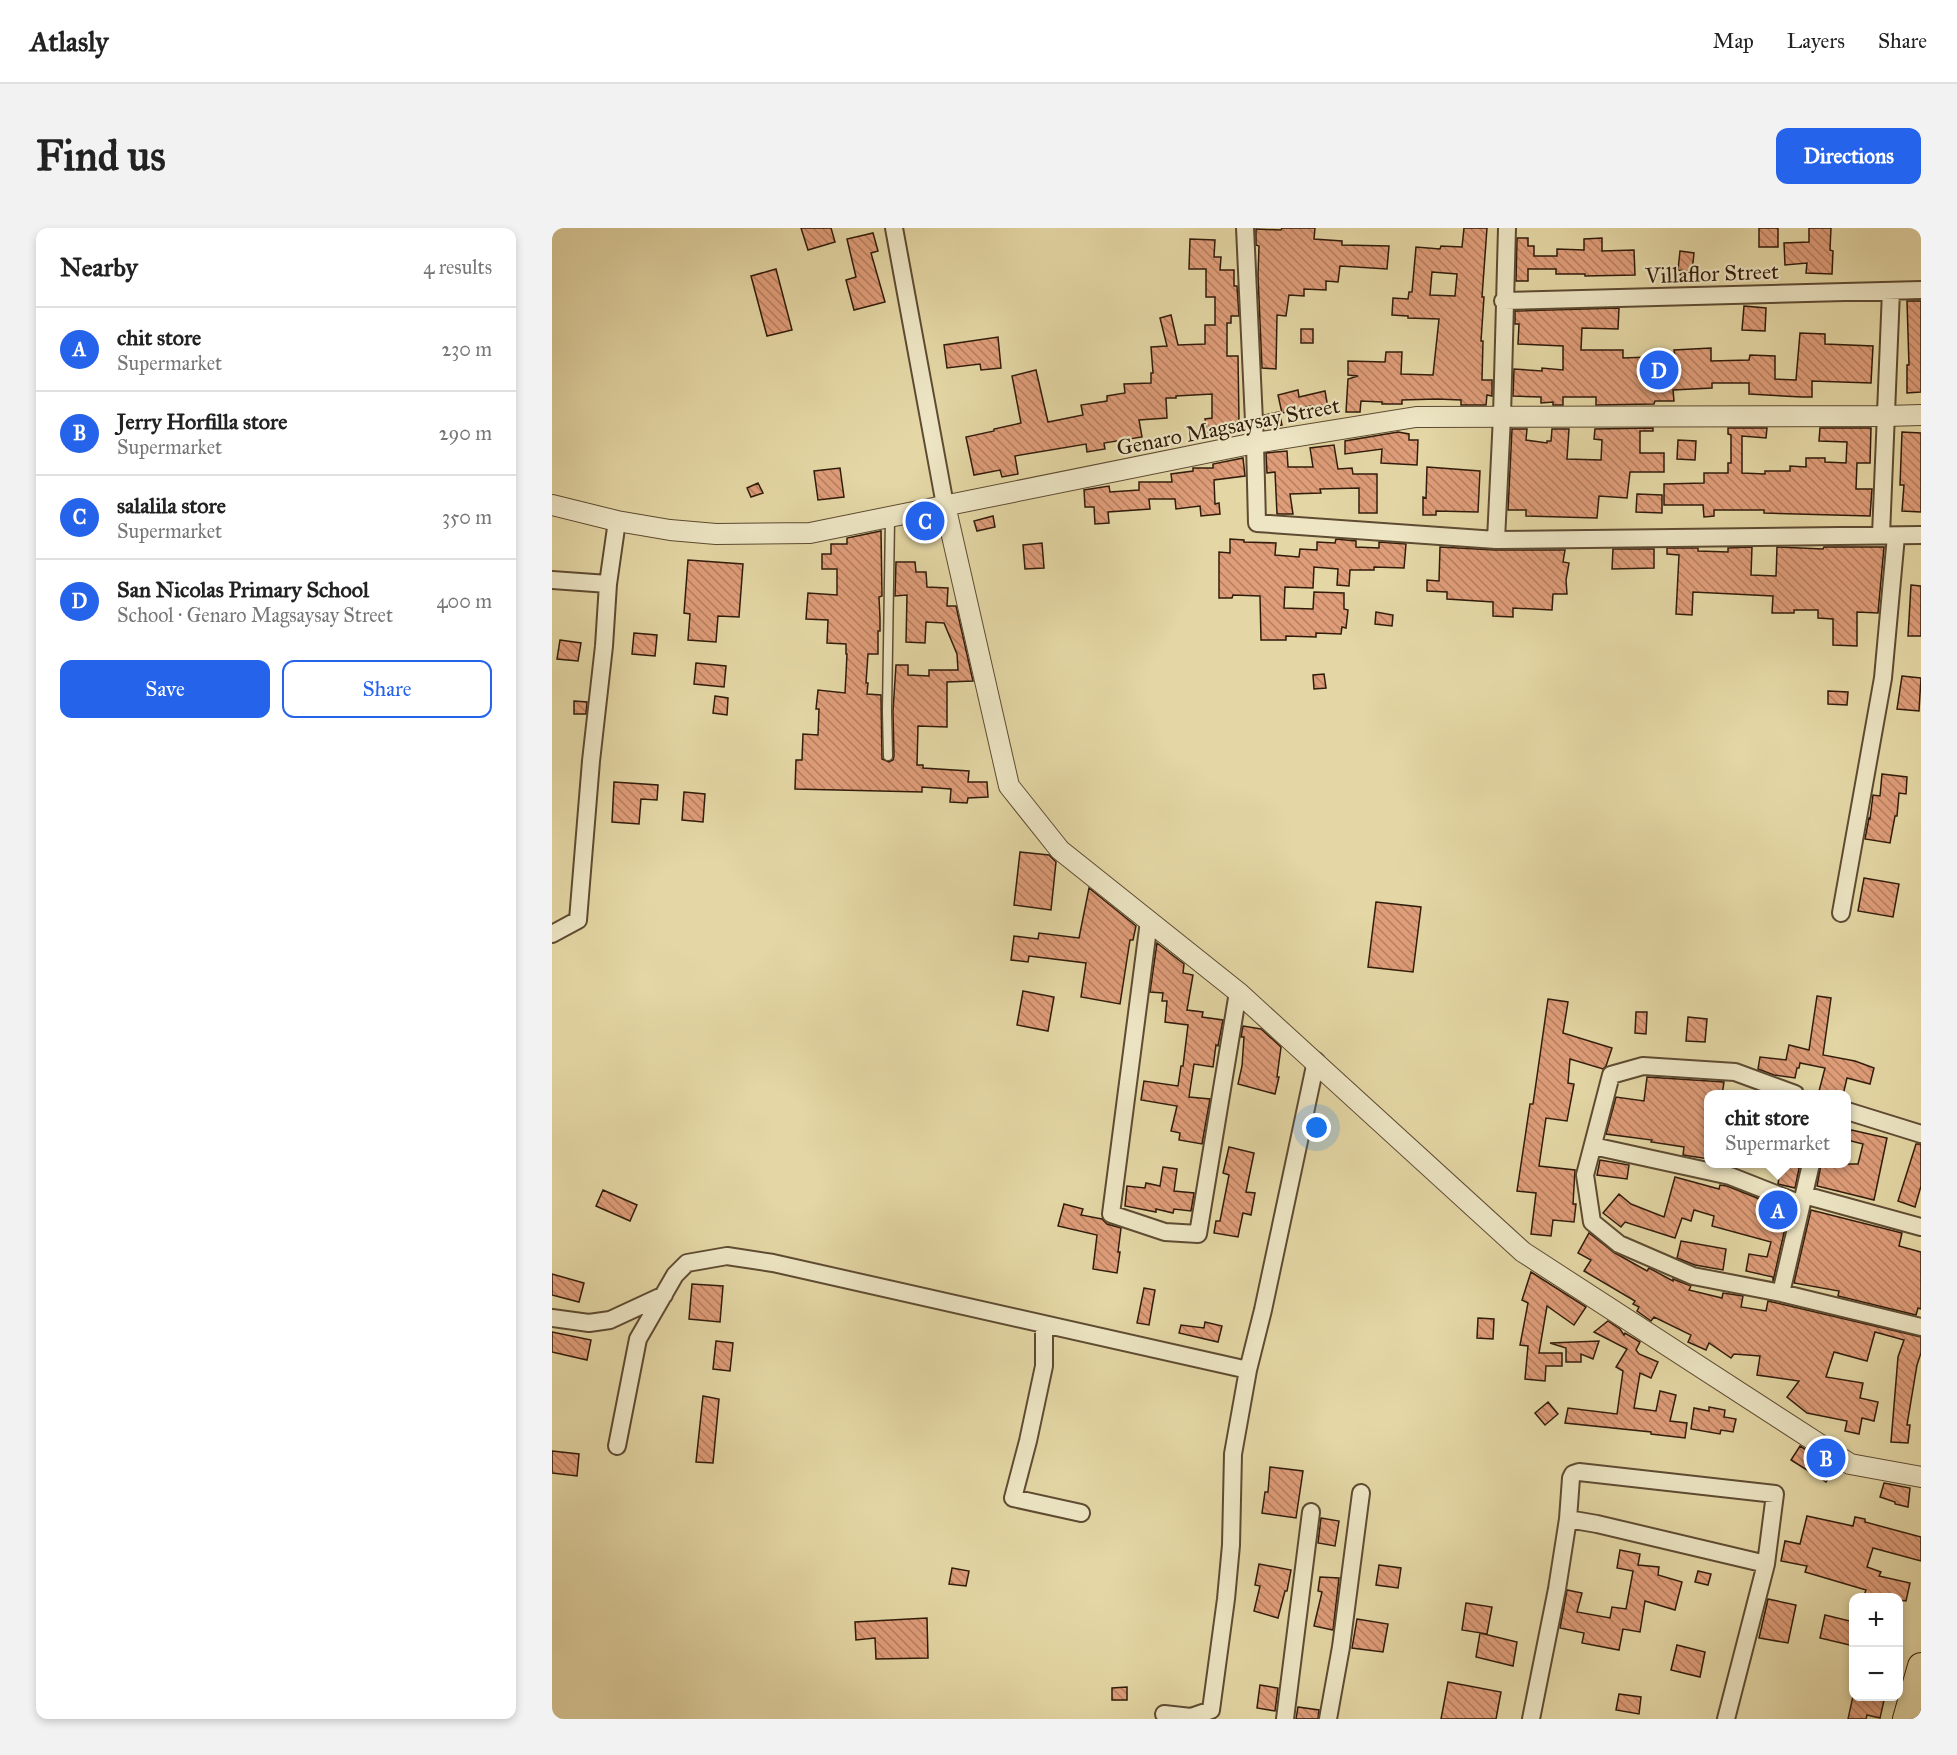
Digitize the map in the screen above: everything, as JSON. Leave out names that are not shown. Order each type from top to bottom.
[{"type":"main road","points":[[1906,1719],[1921,1666]]},
{"type":"street","points":[[894,228],[945,505],[1009,786],[1060,850],[1238,992],[1523,1252],[1850,1464],[1921,1478]]},
{"type":"street","points":[[1245,228],[1257,524],[1496,540],[1921,535]]},
{"type":"street","points":[[1496,540],[1507,228]]},
{"type":"street","name":"Villaflor Street","points":[[1503,302],[1921,290]]},
{"type":"street","points":[[1841,912],[1883,678],[1888,536],[1886,416],[1891,291]]},
{"type":"street","name":"Genaro Magsaysay Street","points":[[552,505],[617,522],[670,530],[716,534],[810,533],[890,519],[945,505],[1255,443],[1416,417],[1921,415]]},
{"type":"street","points":[[552,933],[578,920],[608,584],[617,522]]},
{"type":"street","points":[[552,579],[608,584]]},
{"type":"street","points":[[1149,921],[1111,1214],[1165,1232],[1198,1234],[1238,992]]},
{"type":"street","points":[[1164,1714],[1191,1717],[1211,1710],[1231,1545],[1233,1454],[1248,1370],[1316,1061]]},
{"type":"street","points":[[1782,1090],[1735,1072],[1643,1066],[1611,1075],[1585,1175],[1592,1222],[1619,1244],[1693,1276],[1781,1293],[1921,1326]]},
{"type":"street","points":[[1851,1112],[1921,1134]]},
{"type":"street","points":[[1593,1146],[1730,1176],[1802,1199],[1921,1227]]},
{"type":"street","points":[[1781,1293],[1810,1168]]},
{"type":"street","points":[[617,1446],[638,1339],[675,1275],[687,1263],[727,1256],[773,1263],[1248,1370]]},
{"type":"street","points":[[552,1318],[589,1323],[610,1320],[664,1295]]},
{"type":"street","points":[[1044,1325],[1044,1366],[1013,1498],[1081,1513]]},
{"type":"street","points":[[1531,1719],[1557,1588],[1568,1519],[1571,1478],[1573,1474],[1579,1472],[1775,1494],[1766,1563],[1726,1719]]},
{"type":"street","points":[[1328,1719],[1344,1627],[1361,1493]]},
{"type":"street","points":[[1285,1719],[1311,1512]]},
{"type":"street","points":[[1568,1519],[1766,1563]]},
{"type":"lane","points":[[888,756],[890,519]]},
{"type":"building","points":[[801,228],[831,228],[835,242],[808,250]]},
{"type":"building","points":[[1282,228],[1315,228],[1314,239],[1342,241],[1342,245],[1389,246],[1387,269],[1340,266],[1338,282],[1326,281],[1326,290],[1304,289],[1304,296],[1289,295],[1286,316],[1277,315],[1276,369],[1262,368],[1259,246],[1256,245],[1256,229],[1281,230]]},
{"type":"building","points":[[1464,228],[1487,228],[1482,297],[1484,297],[1481,341],[1483,341],[1482,380],[1492,380],[1492,396],[1487,395],[1486,405],[1461,405],[1461,400],[1437,399],[1402,400],[1402,404],[1361,401],[1360,412],[1346,412],[1348,379],[1358,376],[1348,375],[1348,361],[1385,362],[1386,352],[1402,352],[1401,374],[1433,375],[1439,319],[1392,315],[1393,298],[1408,299],[1409,292],[1412,292],[1416,247],[1440,249],[1441,246],[1462,247]],"holes":[[[1432,272],[1457,274],[1455,296],[1430,295]]]},
{"type":"building","points":[[1759,228],[1778,228],[1778,247],[1759,247]]},
{"type":"building","points":[[1809,228],[1831,228],[1832,274],[1806,273],[1807,263],[1785,265],[1784,243],[1809,242]]},
{"type":"building","points":[[873,233],[878,251],[871,253],[885,302],[854,310],[846,280],[856,277],[847,239]]},
{"type":"building","points":[[1517,238],[1528,238],[1528,246],[1534,246],[1534,256],[1557,256],[1557,249],[1584,250],[1584,239],[1602,238],[1602,251],[1634,250],[1635,275],[1585,276],[1585,274],[1556,274],[1556,269],[1528,269],[1528,281],[1516,281]]},
{"type":"building","points":[[1190,239],[1215,240],[1214,257],[1221,257],[1220,270],[1234,270],[1239,316],[1231,316],[1231,323],[1227,323],[1227,356],[1238,356],[1239,422],[1233,422],[1235,433],[1208,438],[1205,419],[1212,418],[1212,394],[1176,396],[1176,398],[1166,398],[1167,418],[1139,420],[1142,437],[1104,443],[1105,449],[1087,452],[1086,444],[1015,456],[1018,474],[1002,477],[1000,470],[974,475],[966,437],[1021,423],[1012,376],[1036,370],[1048,422],[1083,415],[1081,405],[1107,401],[1107,396],[1125,393],[1124,384],[1151,383],[1151,373],[1153,373],[1151,347],[1167,346],[1160,318],[1171,315],[1178,345],[1205,344],[1205,325],[1215,325],[1215,297],[1206,297],[1206,269],[1189,269]]},
{"type":"building","points":[[1680,251],[1694,253],[1692,272],[1678,270]]},
{"type":"building","points":[[776,269],[792,330],[767,336],[751,276]]},
{"type":"building","points":[[1907,301],[1921,301],[1921,392],[1907,393],[1907,365],[1909,365]]},
{"type":"building","points":[[1744,306],[1766,308],[1765,331],[1742,330]]},
{"type":"building","points":[[1619,308],[1618,329],[1582,328],[1581,350],[1623,350],[1623,358],[1675,356],[1674,350],[1711,348],[1711,361],[1749,360],[1750,355],[1775,356],[1775,379],[1796,380],[1800,333],[1825,334],[1825,344],[1873,346],[1871,383],[1812,381],[1812,397],[1802,397],[1749,394],[1749,383],[1712,383],[1712,388],[1673,390],[1674,401],[1655,401],[1654,404],[1596,405],[1596,397],[1563,397],[1563,405],[1553,405],[1553,402],[1541,403],[1541,397],[1513,396],[1514,369],[1563,370],[1563,346],[1518,344],[1519,324],[1515,324],[1515,311]]},
{"type":"building","points":[[1301,329],[1313,329],[1313,343],[1301,343]]},
{"type":"building","points":[[998,337],[1001,368],[981,370],[980,364],[947,368],[944,345]]},
{"type":"building","points":[[1298,390],[1299,397],[1325,391],[1328,408],[1312,411],[1311,406],[1282,413],[1278,395]]},
{"type":"building","points":[[1279,412],[1282,425],[1265,428],[1264,415]]},
{"type":"building","points":[[1653,428],[1653,431],[1640,431],[1640,453],[1664,453],[1664,472],[1630,472],[1627,498],[1599,496],[1597,518],[1526,516],[1526,510],[1508,510],[1512,429],[1527,429],[1526,440],[1547,443],[1551,441],[1552,429],[1569,429],[1567,459],[1601,460],[1602,440],[1594,439],[1595,429]]},
{"type":"building","points":[[1728,428],[1767,428],[1766,438],[1742,436],[1742,473],[1765,474],[1765,471],[1790,471],[1790,466],[1806,467],[1806,458],[1825,458],[1825,462],[1846,463],[1847,442],[1819,441],[1820,428],[1871,428],[1870,463],[1857,463],[1856,489],[1872,489],[1870,516],[1764,513],[1764,510],[1714,510],[1714,516],[1704,517],[1703,505],[1664,505],[1664,484],[1704,483],[1704,473],[1728,473],[1728,463],[1731,463],[1731,435],[1728,434]]},
{"type":"building","points":[[1398,432],[1409,434],[1409,440],[1418,440],[1417,465],[1381,463],[1382,449],[1345,454],[1345,441]]},
{"type":"building","points":[[1902,432],[1921,433],[1921,512],[1902,511],[1904,485],[1900,485]]},
{"type":"building","points":[[1678,440],[1696,441],[1695,460],[1677,459]]},
{"type":"building","points":[[1334,445],[1338,469],[1352,468],[1353,474],[1377,474],[1377,513],[1359,513],[1359,488],[1320,489],[1321,493],[1290,494],[1293,514],[1277,514],[1275,472],[1267,473],[1266,453],[1287,451],[1288,467],[1313,467],[1310,448]]},
{"type":"building","points":[[1243,458],[1245,476],[1214,480],[1215,504],[1219,503],[1220,514],[1201,516],[1200,506],[1176,509],[1175,499],[1149,499],[1150,509],[1108,512],[1109,523],[1095,524],[1094,507],[1085,507],[1084,490],[1109,486],[1110,492],[1139,490],[1139,482],[1172,482],[1171,474],[1193,471],[1193,468],[1213,468],[1213,464]]},
{"type":"building","points":[[1427,467],[1480,471],[1478,512],[1436,511],[1436,515],[1423,515]]},
{"type":"building","points":[[840,468],[844,497],[818,500],[814,471]]},
{"type":"building","points":[[758,483],[763,493],[751,497],[747,488]]},
{"type":"building","points":[[1637,494],[1662,495],[1662,513],[1636,512]]},
{"type":"building","points":[[993,516],[995,527],[977,531],[974,521]]},
{"type":"building","points":[[881,531],[882,596],[879,597],[878,654],[868,654],[866,683],[868,683],[867,694],[881,695],[882,759],[889,762],[894,756],[893,711],[896,665],[908,665],[908,675],[929,676],[929,670],[958,670],[957,654],[944,623],[926,622],[925,643],[906,642],[907,595],[895,596],[896,562],[915,562],[916,572],[926,572],[927,587],[948,588],[947,606],[956,606],[973,681],[947,682],[947,727],[918,726],[917,765],[923,765],[923,768],[969,771],[968,782],[987,782],[988,797],[968,798],[967,803],[950,802],[951,789],[922,787],[922,792],[795,789],[796,760],[802,760],[803,734],[818,735],[819,709],[816,709],[818,690],[845,693],[846,644],[827,643],[828,620],[806,619],[808,593],[837,595],[837,569],[822,569],[822,554],[831,554],[831,544],[847,544],[847,538]]},
{"type":"building","points":[[1230,539],[1276,543],[1275,555],[1299,557],[1300,549],[1317,550],[1317,542],[1335,543],[1336,539],[1356,541],[1356,547],[1379,548],[1379,542],[1406,544],[1404,568],[1374,567],[1374,570],[1350,570],[1349,586],[1337,585],[1338,569],[1314,567],[1313,588],[1285,587],[1284,608],[1313,609],[1314,592],[1344,593],[1344,609],[1348,610],[1346,628],[1342,627],[1341,634],[1316,633],[1316,637],[1286,636],[1286,640],[1261,640],[1260,596],[1233,595],[1232,598],[1219,598],[1219,552],[1230,553]]},
{"type":"building","points":[[1042,543],[1044,568],[1025,569],[1023,545]]},
{"type":"building","points":[[1440,547],[1565,550],[1563,562],[1569,563],[1566,580],[1567,594],[1553,594],[1552,610],[1513,608],[1513,617],[1493,616],[1493,602],[1447,599],[1447,592],[1427,591],[1427,580],[1439,581]]},
{"type":"building","points":[[1752,547],[1751,575],[1776,576],[1777,547],[1823,549],[1824,547],[1884,547],[1878,613],[1857,612],[1857,646],[1833,645],[1833,619],[1818,618],[1818,610],[1772,613],[1773,596],[1693,592],[1692,615],[1676,614],[1679,555],[1667,554],[1667,548],[1698,548],[1698,551],[1728,552],[1728,548]]},
{"type":"building","points":[[1613,549],[1654,549],[1654,568],[1612,569]]},
{"type":"building","points":[[688,560],[743,564],[739,617],[718,616],[716,642],[688,640],[690,614],[684,613]]},
{"type":"building","points":[[1911,585],[1921,586],[1921,636],[1908,636]]},
{"type":"building","points":[[1376,612],[1393,615],[1392,626],[1375,624]]},
{"type":"building","points":[[634,633],[657,635],[655,656],[632,654]]},
{"type":"building","points":[[560,640],[581,643],[578,661],[557,659]]},
{"type":"building","points":[[696,663],[726,666],[724,687],[694,684]]},
{"type":"building","points":[[1324,674],[1326,688],[1314,689],[1313,675]]},
{"type":"building","points":[[1902,676],[1921,678],[1919,711],[1897,709]]},
{"type":"building","points":[[1828,691],[1848,692],[1847,705],[1828,704]]},
{"type":"building","points":[[715,696],[728,698],[727,715],[713,713]]},
{"type":"building","points":[[574,701],[587,702],[586,714],[574,714]]},
{"type":"building","points":[[1882,774],[1907,777],[1906,794],[1899,793],[1897,816],[1895,816],[1890,843],[1865,839],[1873,795],[1880,796]]},
{"type":"building","points":[[614,782],[658,785],[657,800],[641,799],[639,824],[612,822]]},
{"type":"building","points":[[684,792],[705,794],[703,822],[682,820]]},
{"type":"building","points":[[1020,852],[1049,855],[1056,862],[1051,910],[1014,905]]},
{"type":"building","points":[[1864,878],[1899,884],[1893,917],[1858,911]]},
{"type":"building","points":[[1089,888],[1136,926],[1133,940],[1130,940],[1120,1004],[1081,997],[1086,963],[1029,956],[1028,962],[1011,960],[1014,936],[1038,939],[1039,933],[1079,938]]},
{"type":"building","points":[[1376,902],[1421,907],[1413,972],[1368,967]]},
{"type":"building","points":[[1157,943],[1184,964],[1183,973],[1193,975],[1187,1010],[1203,1012],[1202,1017],[1223,1020],[1213,1067],[1194,1064],[1189,1097],[1210,1099],[1202,1144],[1179,1140],[1180,1133],[1171,1131],[1177,1106],[1141,1100],[1144,1081],[1178,1086],[1188,1025],[1165,1022],[1167,1001],[1162,1001],[1163,993],[1150,992]]},
{"type":"building","points":[[1023,991],[1054,997],[1048,1031],[1017,1025]]},
{"type":"building","points":[[1817,996],[1831,998],[1823,1055],[1855,1061],[1874,1068],[1870,1084],[1847,1078],[1844,1090],[1819,1090],[1825,1068],[1800,1063],[1795,1078],[1774,1075],[1758,1069],[1760,1057],[1786,1060],[1789,1045],[1809,1050]]},
{"type":"building","points":[[1548,999],[1568,1002],[1563,1033],[1612,1048],[1603,1069],[1570,1059],[1568,1083],[1574,1084],[1567,1121],[1546,1118],[1539,1166],[1575,1170],[1574,1222],[1553,1220],[1551,1236],[1531,1234],[1536,1193],[1517,1191],[1530,1104],[1533,1104]]},
{"type":"building","points":[[1636,1012],[1647,1012],[1646,1034],[1635,1033]]},
{"type":"building","points":[[1688,1017],[1707,1019],[1705,1042],[1686,1041]]},
{"type":"building","points":[[1243,1026],[1261,1029],[1281,1047],[1277,1077],[1279,1077],[1275,1094],[1238,1084],[1242,1066]]},
{"type":"building","points":[[1647,1077],[1724,1082],[1723,1090],[1704,1090],[1704,1158],[1683,1155],[1684,1147],[1606,1134],[1616,1097],[1644,1101]]},
{"type":"building","points":[[1851,1130],[1887,1138],[1874,1200],[1817,1186],[1820,1168],[1851,1168],[1851,1164],[1858,1164],[1863,1144],[1851,1141]]},
{"type":"building","points":[[1916,1144],[1921,1144],[1921,1186],[1915,1207],[1898,1201]]},
{"type":"building","points":[[1229,1147],[1254,1153],[1246,1192],[1255,1193],[1251,1215],[1243,1213],[1238,1237],[1214,1233],[1216,1221],[1220,1221],[1229,1175],[1223,1173]]},
{"type":"building","points":[[1600,1160],[1629,1165],[1627,1179],[1597,1175]]},
{"type":"building","points":[[1163,1167],[1177,1169],[1174,1191],[1194,1193],[1191,1211],[1174,1209],[1173,1213],[1156,1209],[1156,1212],[1125,1206],[1127,1186],[1145,1188],[1146,1183],[1160,1186]]},
{"type":"building","points":[[1780,1168],[1799,1168],[1795,1188],[1778,1184]]},
{"type":"building","points":[[1675,1177],[1719,1189],[1720,1185],[1727,1186],[1767,1202],[1766,1205],[1789,1211],[1773,1281],[1773,1277],[1746,1271],[1749,1254],[1767,1257],[1771,1242],[1712,1226],[1714,1216],[1694,1210],[1691,1221],[1682,1218],[1675,1238],[1625,1222],[1621,1227],[1603,1213],[1619,1194],[1631,1204],[1664,1217]]},
{"type":"building","points":[[603,1190],[637,1205],[630,1221],[596,1206]]},
{"type":"building","points":[[1064,1204],[1083,1209],[1081,1215],[1102,1219],[1107,1224],[1121,1228],[1117,1273],[1093,1269],[1097,1235],[1058,1226]]},
{"type":"building","points":[[1811,1210],[1902,1233],[1899,1246],[1921,1252],[1921,1309],[1918,1308],[1916,1315],[1838,1296],[1839,1291],[1794,1283]]},
{"type":"building","points":[[1589,1233],[1615,1253],[1647,1271],[1649,1268],[1673,1281],[1673,1279],[1691,1286],[1689,1290],[1722,1298],[1723,1293],[1743,1296],[1741,1307],[1766,1311],[1768,1301],[1921,1337],[1921,1353],[1907,1425],[1910,1425],[1908,1443],[1891,1442],[1898,1357],[1904,1340],[1875,1332],[1867,1361],[1834,1352],[1826,1377],[1863,1383],[1860,1398],[1878,1402],[1874,1421],[1862,1418],[1859,1434],[1845,1431],[1847,1421],[1807,1413],[1787,1397],[1799,1381],[1757,1375],[1760,1356],[1734,1354],[1731,1358],[1709,1343],[1706,1350],[1688,1342],[1691,1335],[1654,1317],[1651,1321],[1637,1311],[1639,1307],[1633,1304],[1635,1301],[1584,1271],[1591,1260],[1578,1253]]},
{"type":"building","points":[[1681,1241],[1726,1249],[1723,1270],[1695,1265],[1677,1258]]},
{"type":"building","points":[[1531,1272],[1586,1307],[1574,1325],[1547,1306],[1539,1353],[1562,1353],[1562,1366],[1546,1366],[1545,1381],[1525,1379],[1528,1346],[1520,1345],[1528,1303],[1522,1300]]},
{"type":"building","points":[[552,1274],[584,1283],[579,1302],[552,1295]]},
{"type":"building","points":[[692,1284],[723,1286],[720,1322],[689,1319]]},
{"type":"building","points":[[1144,1288],[1155,1290],[1149,1325],[1137,1323]]},
{"type":"building","points":[[1478,1318],[1494,1319],[1493,1339],[1477,1338]]},
{"type":"building","points":[[1608,1321],[1620,1329],[1624,1335],[1625,1333],[1640,1342],[1636,1350],[1639,1354],[1658,1362],[1651,1378],[1640,1373],[1634,1408],[1656,1411],[1660,1391],[1676,1395],[1670,1421],[1687,1423],[1685,1438],[1565,1423],[1568,1408],[1617,1414],[1623,1371],[1616,1367],[1627,1349],[1594,1332]]},
{"type":"building","points":[[1205,1322],[1222,1326],[1218,1342],[1179,1333],[1181,1325],[1204,1328]]},
{"type":"building","points":[[552,1332],[591,1340],[587,1360],[552,1352]]},
{"type":"building","points":[[716,1341],[733,1343],[730,1371],[713,1369]]},
{"type":"building","points":[[1599,1341],[1593,1359],[1581,1354],[1581,1362],[1566,1362],[1566,1348],[1550,1343]]},
{"type":"building","points":[[703,1396],[719,1399],[713,1463],[696,1462]]},
{"type":"building","points":[[1548,1402],[1558,1414],[1545,1425],[1535,1413]]},
{"type":"building","points":[[1709,1407],[1725,1410],[1724,1417],[1736,1419],[1733,1432],[1721,1430],[1720,1434],[1691,1429],[1694,1408],[1709,1411]]},
{"type":"building","points":[[1800,1446],[1835,1468],[1826,1482],[1791,1460]]},
{"type":"building","points":[[552,1451],[579,1454],[577,1476],[552,1473]]},
{"type":"building","points":[[1270,1467],[1303,1471],[1296,1518],[1262,1513],[1265,1492],[1268,1492]]},
{"type":"building","points":[[1884,1483],[1910,1488],[1908,1507],[1880,1497]]},
{"type":"building","points":[[1807,1516],[1853,1526],[1855,1517],[1865,1519],[1865,1522],[1921,1537],[1921,1561],[1873,1548],[1867,1567],[1881,1572],[1879,1576],[1910,1583],[1906,1601],[1903,1601],[1903,1593],[1865,1593],[1866,1590],[1805,1572],[1807,1566],[1781,1561],[1785,1541],[1800,1544]]},
{"type":"building","points":[[1321,1518],[1339,1521],[1335,1546],[1318,1543]]},
{"type":"building","points":[[1620,1550],[1640,1554],[1638,1565],[1659,1567],[1658,1575],[1682,1582],[1675,1610],[1645,1601],[1640,1632],[1623,1629],[1619,1650],[1582,1643],[1584,1633],[1560,1628],[1567,1590],[1582,1593],[1577,1612],[1610,1618],[1612,1607],[1626,1609],[1633,1571],[1617,1568]]},
{"type":"building","points":[[1259,1564],[1291,1570],[1278,1618],[1254,1611],[1260,1586],[1255,1585]]},
{"type":"building","points":[[1379,1565],[1401,1568],[1398,1588],[1376,1585]]},
{"type":"building","points":[[952,1568],[969,1571],[966,1586],[949,1584]]},
{"type":"building","points":[[1698,1571],[1711,1574],[1708,1585],[1695,1582]]},
{"type":"building","points":[[1320,1577],[1339,1578],[1333,1630],[1314,1626],[1322,1592],[1318,1591]]},
{"type":"building","points":[[1768,1599],[1796,1605],[1788,1643],[1759,1638]]},
{"type":"building","points":[[1466,1603],[1492,1607],[1487,1634],[1462,1630]]},
{"type":"building","points":[[1825,1615],[1849,1621],[1849,1645],[1820,1638]]},
{"type":"building","points":[[927,1618],[928,1658],[876,1659],[875,1638],[856,1640],[855,1622]]},
{"type":"building","points":[[1357,1619],[1388,1624],[1383,1652],[1352,1648]]},
{"type":"building","points":[[1480,1633],[1517,1642],[1513,1666],[1476,1657]]},
{"type":"building","points":[[1677,1645],[1705,1652],[1700,1677],[1671,1670]]},
{"type":"building","points":[[1448,1682],[1501,1692],[1496,1719],[1441,1719]]},
{"type":"building","points":[[1260,1685],[1278,1688],[1275,1711],[1257,1708]]},
{"type":"building","points":[[1127,1687],[1127,1700],[1112,1700],[1112,1688]]},
{"type":"building","points":[[1619,1694],[1641,1697],[1639,1714],[1616,1710]]},
{"type":"building","points":[[1852,1701],[1884,1701],[1880,1718],[1867,1715],[1866,1719],[1848,1719]]},
{"type":"building","points":[[1298,1707],[1319,1710],[1318,1719],[1296,1719]]},
{"type":"place","name":"San Nicolas Primary School","points":[[1659,370]]},
{"type":"place","name":"salalila store","points":[[925,521]]},
{"type":"place","name":"chit store","points":[[1778,1210]]},
{"type":"place","name":"Jerry Horfilla store","points":[[1826,1458]]}]
